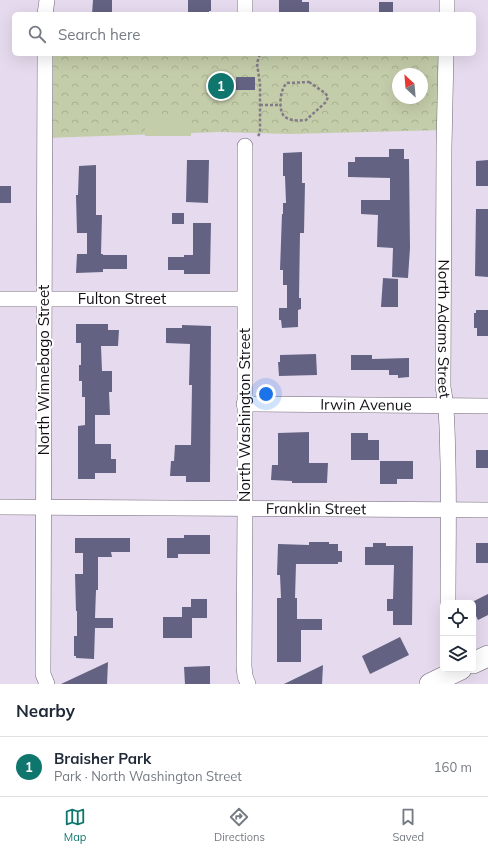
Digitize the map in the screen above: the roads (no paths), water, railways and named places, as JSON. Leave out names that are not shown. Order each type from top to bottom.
[{"type":"main road","points":[[476,662],[488,656]]},
{"type":"street","points":[[45,12],[47,0]]},
{"type":"street","points":[[245,0],[245,12]]},
{"type":"street","points":[[447,0],[447,12]]},
{"type":"street","name":"North Winnebago Street","points":[[45,56],[43,674],[47,684]]},
{"type":"street","name":"North Adams Street","points":[[446,56],[443,387],[447,406],[448,600]]},
{"type":"street","name":"North Washington Street","points":[[245,146],[244,666],[248,684]]},
{"type":"street","name":"Fulton Street","points":[[0,299],[244,299]]},
{"type":"street","name":"Irwin Avenue","points":[[244,404],[488,406]]},
{"type":"street","name":"Franklin Street","points":[[0,507],[488,510]]},
{"type":"place","name":"Braisher Park","points":[[221,86]]}]
